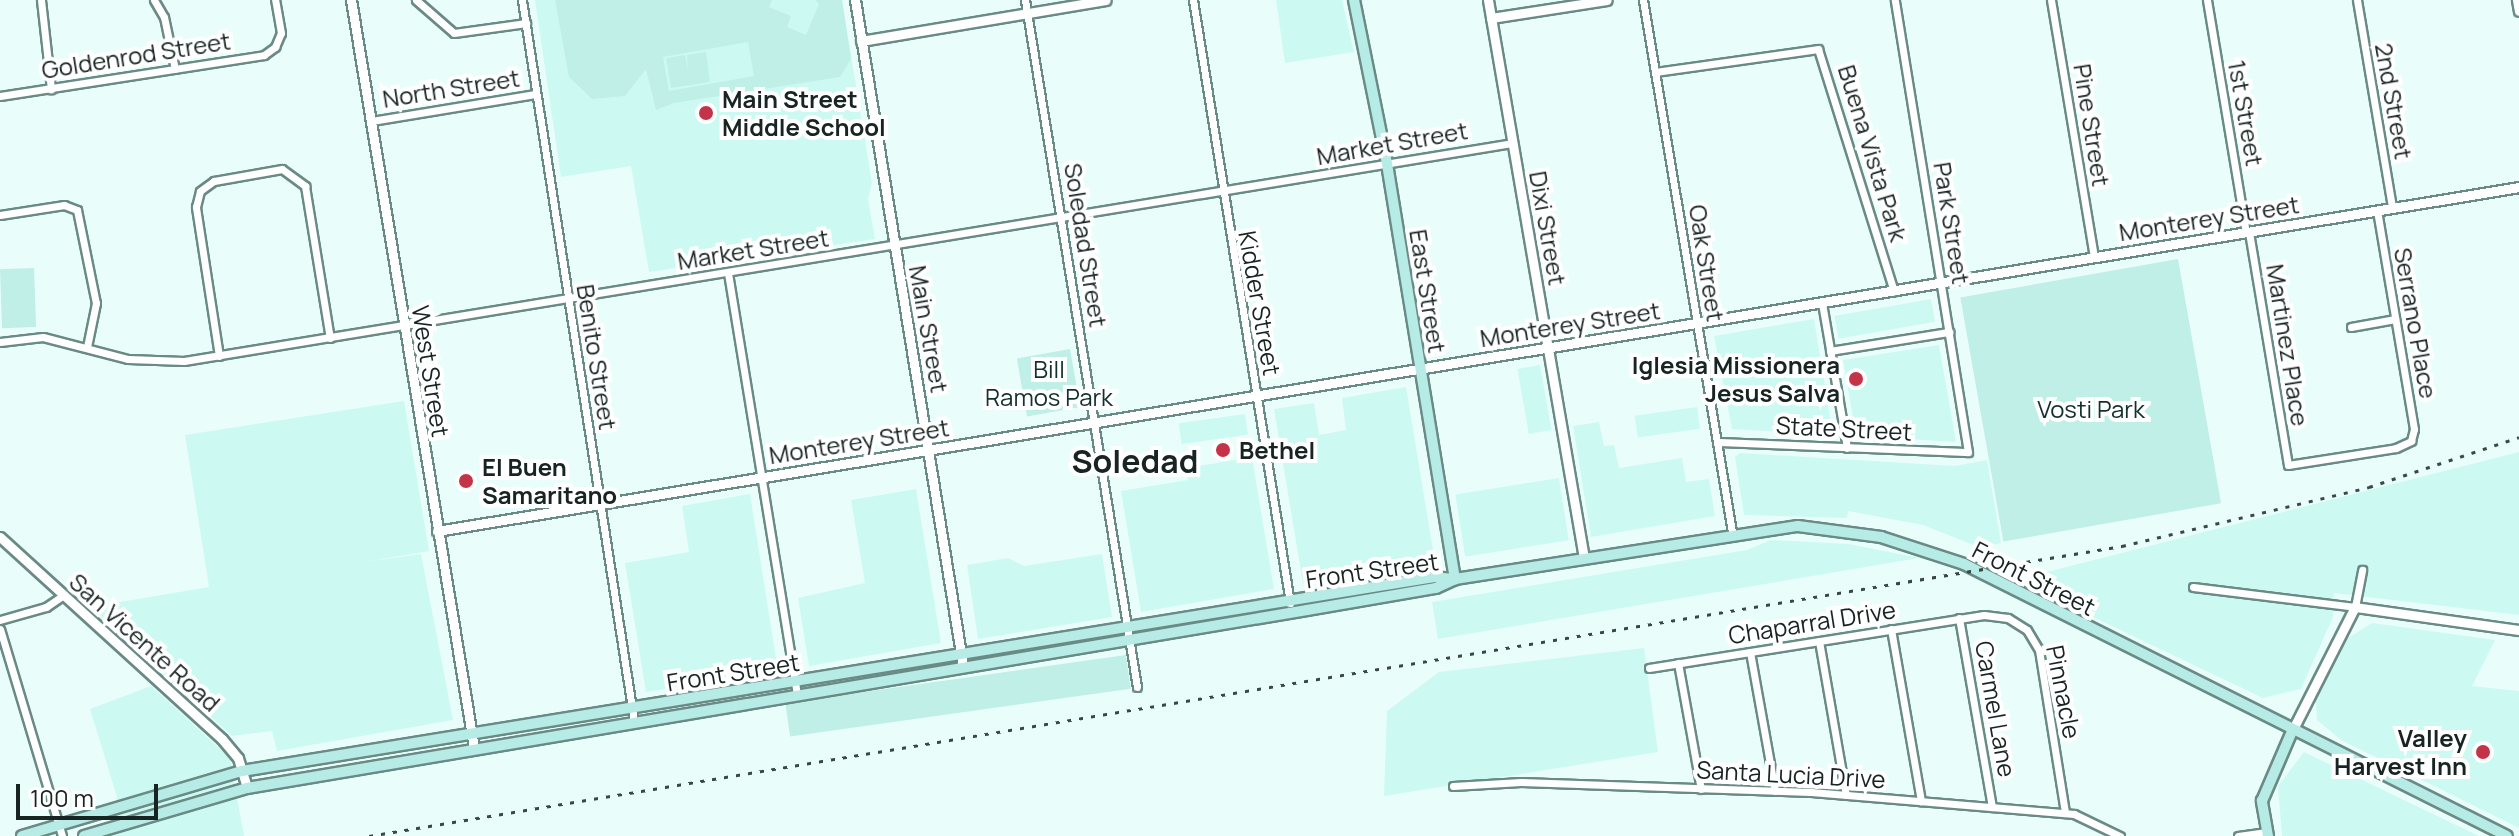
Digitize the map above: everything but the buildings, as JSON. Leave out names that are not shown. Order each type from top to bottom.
[{"type":"main road","name":"East Street","points":[[1358,3],[1455,579]]},
{"type":"main road","name":"Front Street","points":[[84,836],[247,788],[634,721],[796,688],[962,661],[1129,640],[1434,577],[1455,579],[1732,532],[1798,526],[1924,548],[2507,836]]},
{"type":"main road","name":"Front Street","points":[[962,661],[1126,628],[1290,607]]},
{"type":"main road","name":"Front Street","points":[[22,836],[242,771],[632,708],[796,688]]},
{"type":"main road","points":[[2267,834],[2265,790],[2293,729]]},
{"type":"street","points":[[41,0],[51,89]]},
{"type":"street","points":[[154,0],[164,17],[175,69]]},
{"type":"street","name":"Goldenrod Street","points":[[0,96],[264,55],[275,47],[281,33],[275,0]]},
{"type":"street","name":"West Street","points":[[351,0],[474,748]]},
{"type":"street","points":[[416,0],[454,33],[526,23]]},
{"type":"street","name":"Benito Street","points":[[522,0],[634,721]]},
{"type":"street","name":"Main Street","points":[[855,0],[962,661]]},
{"type":"street","name":"Soledad Street","points":[[1025,0],[1137,687]]},
{"type":"street","points":[[861,41],[1106,0]]},
{"type":"street","name":"Kidder Street","points":[[1193,0],[1220,192],[1290,607]]},
{"type":"street","name":"Dixi Street","points":[[1488,0],[1584,558]]},
{"type":"street","points":[[1491,18],[1607,0]]},
{"type":"street","name":"Oak Street","points":[[1643,0],[1732,532]]},
{"type":"street","name":"Park Street","points":[[1895,0],[1968,452]]},
{"type":"street","name":"Pine Street","points":[[2051,0],[2094,257]]},
{"type":"street","name":"1st Street","points":[[2207,0],[2248,232]]},
{"type":"street","name":"2nd Street","points":[[2357,0],[2392,208]]},
{"type":"street","points":[[2517,0],[2519,11]]},
{"type":"street","name":"Buena Vista Park","points":[[1655,72],[1818,49],[1894,291]]},
{"type":"street","name":"North Street","points":[[372,121],[535,94]]},
{"type":"street","name":"Market Street","points":[[0,342],[43,337],[143,361],[219,356],[1513,143]]},
{"type":"street","points":[[219,356],[196,207],[200,191],[214,181],[269,172],[296,175],[305,186],[330,338]]},
{"type":"street","name":"Monterey Street","points":[[437,531],[2519,187]]},
{"type":"street","points":[[0,215],[64,205],[77,210],[96,303],[87,347]]},
{"type":"street","name":"Serrano Place","points":[[2377,211],[2414,429],[2411,441]]},
{"type":"street","name":"Martinez Place","points":[[2248,232],[2288,465],[2396,448],[2411,441]]},
{"type":"street","points":[[728,273],[796,688]]},
{"type":"street","points":[[1822,303],[1847,448]]},
{"type":"street","points":[[2351,327],[2395,319]]},
{"type":"street","points":[[1830,351],[1949,332]]},
{"type":"street","name":"State Street","points":[[1717,442],[1968,452]]},
{"type":"street","name":"San Vicente Road","points":[[0,537],[222,739],[242,771],[247,788]]},
{"type":"street","points":[[2293,729],[2355,607],[2362,570]]},
{"type":"street","points":[[2193,587],[2519,630]]},
{"type":"street","points":[[0,620],[46,607],[64,595]]},
{"type":"street","name":"Chaparral Drive","points":[[1649,668],[1981,615]]},
{"type":"street","name":"Pinnacle","points":[[1981,615],[2018,623],[2039,650],[2065,813]]},
{"type":"street","name":"Carmel Lane","points":[[1959,618],[1992,807]]},
{"type":"street","points":[[0,629],[62,836]]},
{"type":"street","points":[[1891,629],[1921,801]]},
{"type":"street","points":[[1819,641],[1846,795]]},
{"type":"street","points":[[1750,652],[1775,791]]},
{"type":"street","points":[[1678,663],[1701,789]]},
{"type":"street","name":"Santa Lucia Drive","points":[[1453,786],[1521,782],[1846,795],[2065,813],[2086,817],[2120,836]]},
{"type":"street","points":[[2238,836],[2267,834]]},
{"type":"shaded area","name":"Main Street Middle School","points":[[535,0],[842,0],[872,183],[868,199],[875,239],[649,272],[631,166],[561,177]]},
{"type":"shaded area","points":[[1276,0],[1342,0],[1354,52],[1285,63]]},
{"type":"shaded area","points":[[1931,299],[1935,322],[1838,339],[1834,316]]},
{"type":"shaded area","points":[[1814,319],[1833,435],[1732,429],[1714,336]]},
{"type":"shaded area","points":[[1939,345],[1956,442],[1856,436],[1843,360]]},
{"type":"shaded area","points":[[1540,365],[1551,430],[1529,434],[1517,369]]},
{"type":"shaded area","points":[[1406,387],[1435,562],[1303,584],[1274,409],[1314,403],[1319,435],[1346,430],[1342,398]]},
{"type":"shaded area","points":[[404,401],[429,551],[365,562],[421,554],[453,720],[277,751],[272,731],[232,736],[90,607],[209,587],[185,435]]},
{"type":"shaded area","points":[[1697,407],[1700,429],[1638,438],[1635,416]]},
{"type":"shaded area","points":[[1245,414],[1248,435],[1182,444],[1179,423]]},
{"type":"shaded area","points":[[1599,422],[1604,446],[1614,445],[1619,468],[1682,458],[1686,482],[1709,479],[1715,516],[1591,537],[1573,426]]},
{"type":"shaded area","points":[[2519,452],[2519,615],[2334,593],[2333,617],[2301,689],[2263,698],[2015,580]]},
{"type":"shaded area","points":[[1740,453],[1955,466],[1987,460],[2001,543],[1981,548],[1923,525],[1848,511],[1847,518],[1744,515],[1735,457]]},
{"type":"shaded area","points":[[1252,457],[1274,589],[1141,612],[1121,491],[1188,480],[1187,468]]},
{"type":"shaded area","points":[[1559,478],[1569,540],[1465,557],[1455,494]]},
{"type":"shaded area","points":[[916,489],[941,643],[809,666],[798,598],[865,583],[851,500]]},
{"type":"shaded area","points":[[750,494],[778,671],[646,692],[625,563],[689,552],[682,506]]},
{"type":"shaded area","points":[[1771,540],[1849,544],[1919,558],[1438,639],[1432,602],[1747,550]]},
{"type":"shaded area","points":[[1102,554],[1112,617],[978,639],[967,565],[1008,558],[1024,566]]},
{"type":"shaded area","points":[[2372,623],[2495,640],[2472,686],[2519,691],[2519,828],[2341,740],[2317,720],[2316,701],[2348,638]]},
{"type":"shaded area","points":[[1644,648],[1658,752],[1384,796],[1387,711],[1439,672]]},
{"type":"shaded area","points":[[151,686],[230,758],[244,836],[109,836],[117,797],[90,709]]},
{"type":"shaded area","points":[[2304,752],[2479,836],[2282,836],[2278,786]]},
{"type":"green space","points":[[555,0],[772,0],[769,7],[791,16],[787,27],[806,35],[819,4],[815,0],[842,0],[851,59],[840,77],[674,103],[656,110],[646,69],[625,96],[592,99],[569,77]],"holes":[[[748,42],[754,76],[669,91],[663,57]]]},
{"type":"green space","points":[[706,52],[710,82],[671,88],[666,58],[685,55],[688,69],[687,55]]},
{"type":"green space","name":"Vosti Park","points":[[2178,259],[2221,503],[2003,542],[1960,297]]},
{"type":"green space","points":[[34,268],[36,327],[2,328],[0,269]]},
{"type":"green space","name":"Bill Ramos Park","points":[[1070,349],[1080,407],[1027,416],[1017,358]]},
{"type":"green space","points":[[1126,655],[1131,689],[790,737],[785,703]]},
{"type":"railway","points":[[369,836],[2122,546],[2369,487],[2519,437]]},
{"type":"place","name":"Main Street Middle School","points":[[706,113]]},
{"type":"place","name":"Iglesia Missionera Jesus Salva","points":[[1856,379]]},
{"type":"place","name":"Bethel","points":[[1223,450]]},
{"type":"place","name":"El Buen Samaritano","points":[[466,481]]},
{"type":"place","name":"Valley Harvest Inn","points":[[2483,752]]},
{"type":"district","name":"Soledad","points":[[1135,461]]}]
